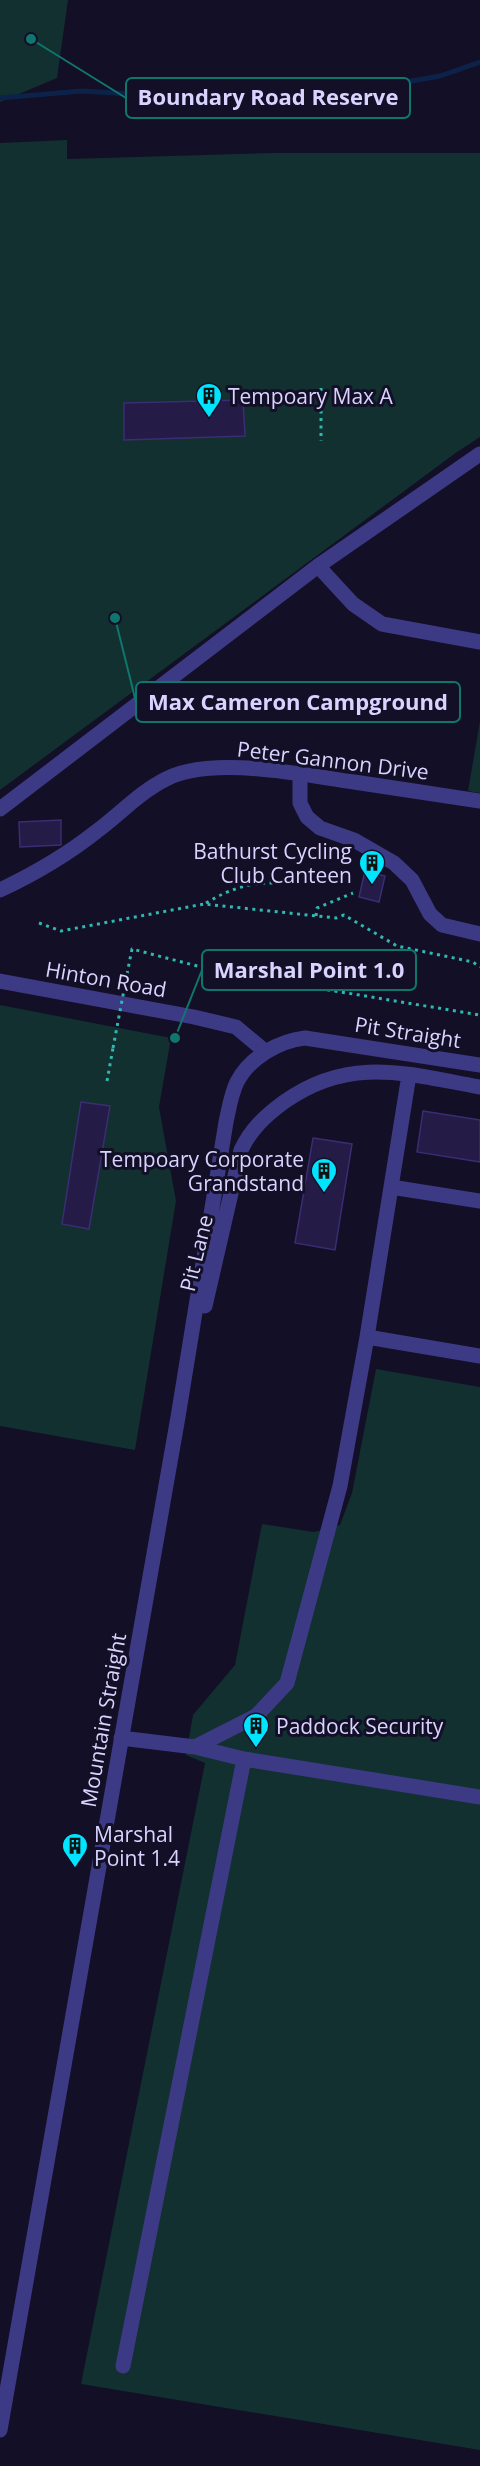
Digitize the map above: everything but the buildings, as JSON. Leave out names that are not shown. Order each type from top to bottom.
[{"type":"street","points":[[0,809],[318,566],[480,454]]},
{"type":"street","points":[[318,566],[353,604],[382,624],[480,642]]},
{"type":"street","name":"Peter Gannon Drive","points":[[0,890],[65,854],[149,789],[167,778],[189,770],[221,767],[300,774],[480,801]]},
{"type":"street","points":[[300,774],[300,803],[307,817],[320,828],[354,840],[394,863],[412,880],[430,914],[442,925],[480,934]]},
{"type":"street","name":"Hinton Road","points":[[0,981],[236,1027],[266,1052]]},
{"type":"street","name":"Pit Straight","points":[[266,1052],[298,1039],[329,1040],[480,1065]]},
{"type":"street","name":"Mountain Straight","points":[[0,2430],[178,1417],[226,1122],[236,1084],[252,1063],[266,1052]]},
{"type":"street","name":"Pit Lane","points":[[178,1417],[227,1219],[238,1165],[246,1140],[262,1119],[316,1083],[362,1071],[409,1075],[480,1087]]},
{"type":"street","points":[[195,1747],[256,1716],[287,1683],[340,1486],[409,1075]]},
{"type":"street","points":[[391,1187],[480,1201]]},
{"type":"street","points":[[366,1337],[480,1356]]},
{"type":"street","points":[[121,1738],[195,1747],[244,1759],[480,1797]]},
{"type":"street","points":[[123,2366],[244,1759]]},
{"type":"path","points":[[321,388],[321,441]]},
{"type":"path","points":[[204,904],[227,891],[256,882],[274,883]]},
{"type":"path","points":[[316,916],[317,908],[353,893]]},
{"type":"path","points":[[39,923],[61,931],[204,904],[336,918],[344,915],[397,946],[473,962],[480,967]]},
{"type":"path","points":[[107,1081],[132,949],[220,972],[480,1015]]},
{"type":"green space","points":[[0,0],[68,0],[57,78],[0,102]]},
{"type":"green space","points":[[67,140],[67,159],[272,153],[480,153],[480,437],[0,790],[0,143]]},
{"type":"green space","points":[[480,721],[480,793],[468,791]]},
{"type":"green space","points":[[0,1005],[171,1038],[159,1107],[176,1201],[135,1450],[0,1426]]},
{"type":"green space","points":[[376,1369],[480,1387],[480,2450],[81,2384],[205,1763],[186,1755],[193,1715],[235,1665],[262,1524],[314,1532],[340,1525],[352,1493]]},
{"type":"waterway","points":[[0,98],[82,91],[214,99],[337,94],[440,76],[480,62]]},
{"type":"place","name":"Boundary Road Reserve","points":[[31,39]]},
{"type":"place","name":"Tempoary Max A","points":[[209,419]]},
{"type":"place","name":"Max Cameron Campground","points":[[115,618]]},
{"type":"place","name":"Bathurst Cycling Club Canteen","points":[[372,886]]},
{"type":"place","name":"Marshal Point 1.0","points":[[175,1038]]},
{"type":"place","name":"Tempoary Corporate Grandstand","points":[[324,1194]]},
{"type":"place","name":"Paddock Security","points":[[256,1749]]},
{"type":"place","name":"Marshal Point 1.4","points":[[75,1869]]}]
